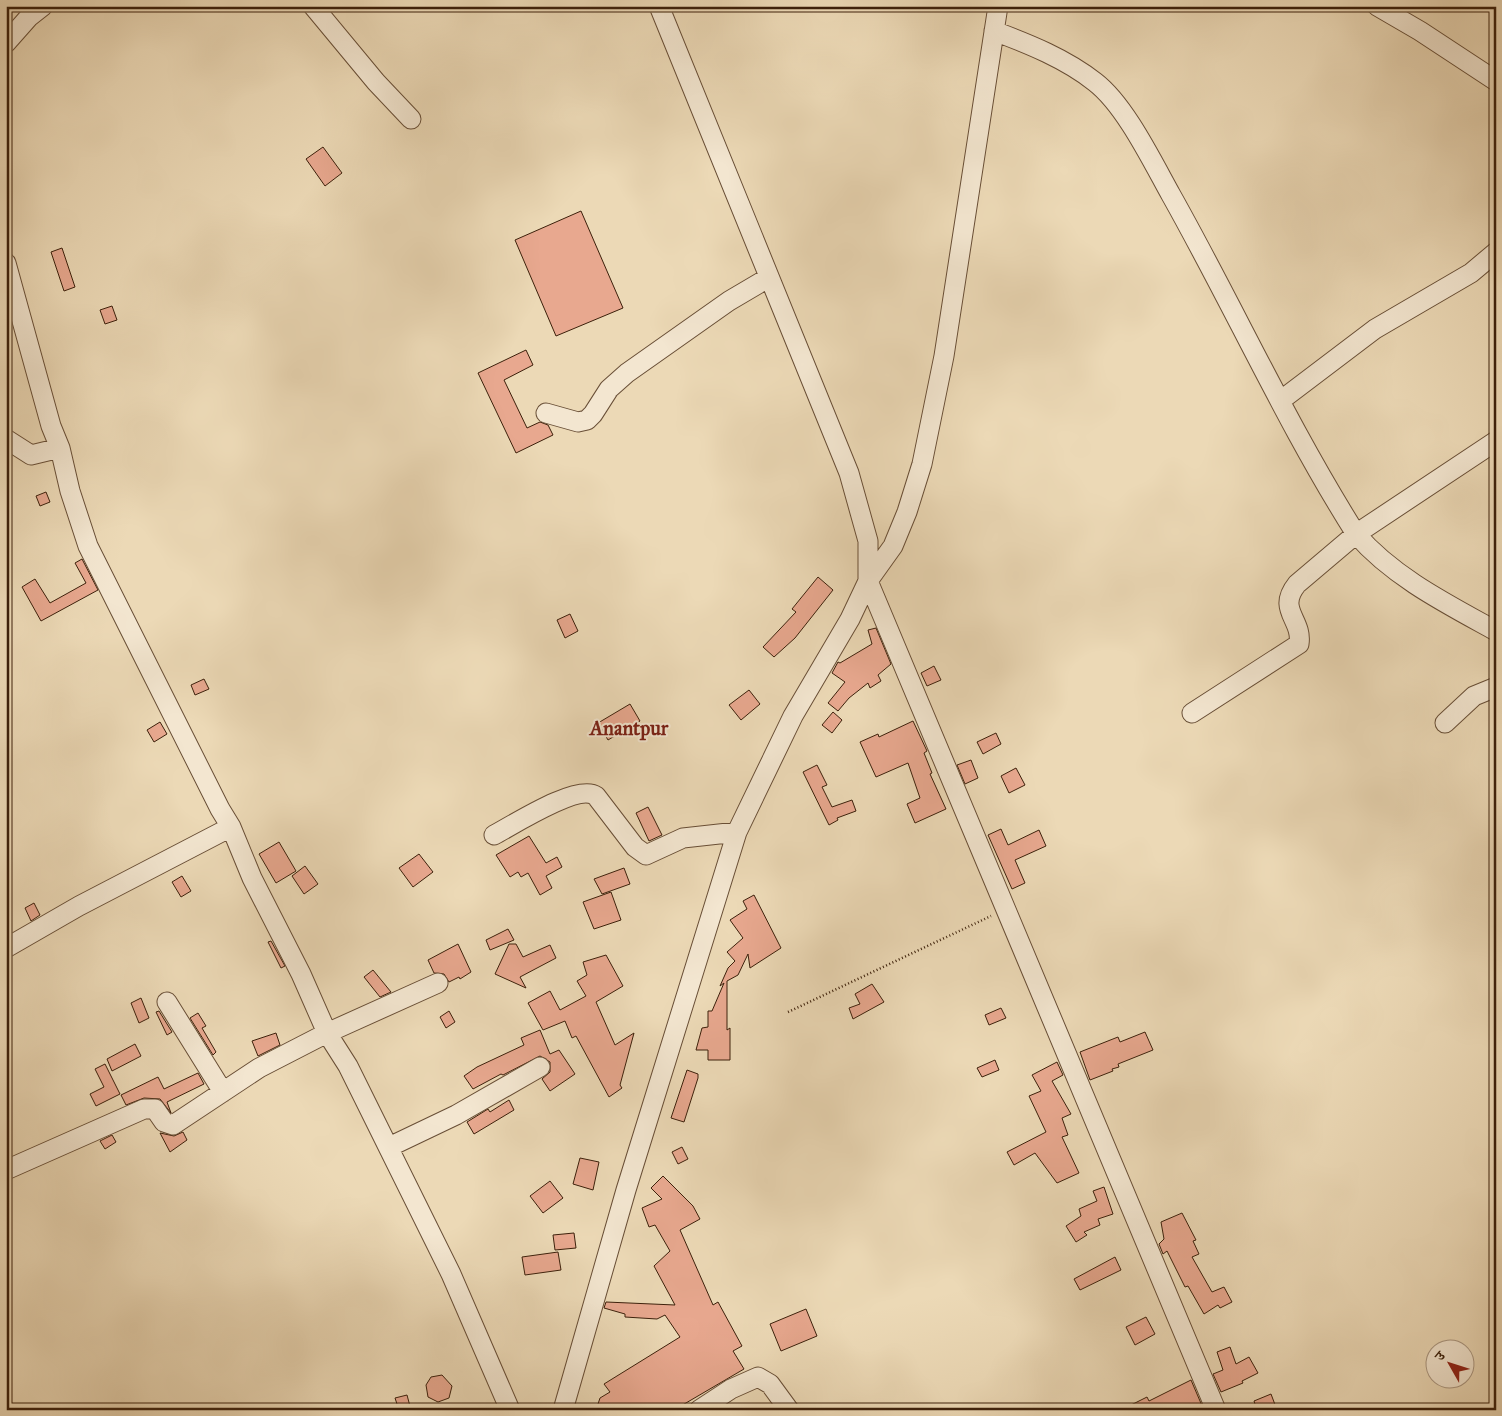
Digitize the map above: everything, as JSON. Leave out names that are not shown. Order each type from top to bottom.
[{"type":"street","points":[[6,42],[29,17],[43,6]]},
{"type":"street","points":[[313,6],[376,82],[411,119]]},
{"type":"street","points":[[659,6],[768,278],[849,473],[868,541],[868,581],[1216,1410]]},
{"type":"street","points":[[563,1410],[626,1190],[737,832],[793,716],[850,618],[868,581],[893,546],[907,512],[922,464],[944,356],[998,6]]},
{"type":"street","points":[[1376,6],[1420,31],[1496,81]]},
{"type":"street","points":[[994,30],[1030,44],[1074,68],[1096,82],[1110,96],[1125,116],[1193,234],[1280,401],[1356,534],[1400,574],[1496,631]]},
{"type":"street","points":[[1280,401],[1375,328],[1471,273],[1496,252]]},
{"type":"street","points":[[6,263],[49,417],[60,448],[70,491],[88,546],[231,827],[252,878],[301,974],[327,1033],[348,1066],[452,1274],[506,1408]]},
{"type":"street","points":[[546,413],[578,422],[587,420],[609,389],[627,373],[729,301],[768,278]]},
{"type":"street","points":[[6,440],[31,454],[60,448]]},
{"type":"street","points":[[1192,713],[1299,644],[1300,638],[1289,611],[1288,601],[1290,593],[1356,534],[1496,441]]},
{"type":"street","points":[[1445,723],[1474,696],[1496,687]]},
{"type":"street","points":[[494,835],[567,797],[587,792],[596,796],[636,847],[646,855],[683,838],[737,832]]},
{"type":"street","points":[[6,948],[79,906],[231,827]]},
{"type":"street","points":[[6,1170],[144,1109],[155,1109],[164,1122],[173,1125],[259,1068],[327,1033],[438,984]]},
{"type":"street","points":[[167,1002],[223,1092]]},
{"type":"street","points":[[389,1147],[456,1115],[540,1067]]},
{"type":"street","points":[[699,1410],[750,1379],[758,1377],[770,1384],[789,1410]]},
{"type":"path","points":[[788,1012],[1006,910]]},
{"type":"building","points":[[323,147],[342,173],[325,186],[306,159]]},
{"type":"building","points":[[581,211],[623,308],[556,336],[515,240]]},
{"type":"building","points":[[62,248],[75,287],[64,291],[51,252]]},
{"type":"building","points":[[112,306],[117,320],[105,324],[100,310]]},
{"type":"building","points":[[526,350],[533,365],[504,380],[527,428],[540,422],[548,425],[553,435],[516,453],[478,373]]},
{"type":"building","points":[[46,492],[50,502],[40,506],[36,496]]},
{"type":"building","points":[[82,559],[98,590],[41,621],[22,587],[35,579],[50,603],[86,583],[75,563]]},
{"type":"building","points":[[818,577],[833,590],[795,638],[774,657],[763,647],[796,612],[792,609]]},
{"type":"building","points":[[570,614],[578,631],[565,638],[557,620]]},
{"type":"building","points":[[876,628],[891,664],[878,675],[881,681],[870,688],[868,683],[849,698],[838,711],[828,703],[845,682],[832,673],[838,662],[840,663],[872,644],[868,630]]},
{"type":"building","points":[[934,666],[941,680],[927,686],[921,673]]},
{"type":"building","points":[[204,679],[209,689],[195,695],[191,685]]},
{"type":"building","points":[[749,690],[760,704],[741,720],[729,705]]},
{"type":"building","points":[[630,704],[640,721],[608,740],[598,723]]},
{"type":"building","points":[[833,712],[842,720],[832,733],[822,725]]},
{"type":"building","points":[[913,721],[927,751],[924,753],[932,773],[930,774],[946,809],[915,823],[907,804],[920,798],[908,763],[876,777],[860,742],[878,734],[879,737]]},
{"type":"building","points":[[160,722],[167,734],[154,742],[147,730]]},
{"type":"building","points":[[996,733],[1001,744],[983,754],[977,742]]},
{"type":"building","points":[[971,760],[978,778],[965,784],[957,765]]},
{"type":"building","points":[[817,765],[827,785],[822,787],[832,807],[852,800],[856,811],[837,818],[838,820],[829,825],[803,772]]},
{"type":"building","points":[[1016,768],[1025,785],[1009,793],[1001,776]]},
{"type":"building","points":[[648,807],[662,835],[649,841],[636,813]]},
{"type":"building","points":[[1001,829],[1008,845],[1039,830],[1046,846],[1015,860],[1025,883],[1012,889],[988,835]]},
{"type":"building","points":[[529,836],[546,863],[557,857],[562,867],[546,876],[552,888],[540,895],[528,873],[521,877],[518,872],[510,877],[496,855]]},
{"type":"building","points":[[279,842],[296,871],[276,883],[259,854]]},
{"type":"building","points":[[419,854],[433,872],[413,887],[399,868]]},
{"type":"building","points":[[305,866],[318,884],[304,894],[292,876]]},
{"type":"building","points":[[624,868],[630,884],[602,894],[594,879]]},
{"type":"building","points":[[182,876],[191,891],[181,897],[172,882]]},
{"type":"building","points":[[611,892],[621,920],[594,929],[583,902]]},
{"type":"building","points":[[754,895],[781,948],[750,968],[748,954],[738,975],[727,981],[727,1030],[730,1028],[730,1060],[708,1060],[708,1050],[696,1050],[702,1028],[708,1027],[708,1011],[712,1011],[728,968],[735,961],[727,952],[743,938],[730,920],[747,909],[743,901]]},
{"type":"building","points":[[34,903],[40,915],[31,921],[25,908]]},
{"type":"building","points":[[508,929],[514,940],[490,950],[486,940]]},
{"type":"building","points":[[271,941],[285,966],[281,968],[268,942]]},
{"type":"building","points":[[458,944],[471,972],[460,979],[459,977],[449,982],[444,974],[434,973],[428,960]]},
{"type":"building","points":[[509,944],[516,944],[523,957],[550,945],[556,958],[520,977],[526,988],[495,974]]},
{"type":"building","points":[[606,955],[623,986],[596,1002],[615,1045],[634,1033],[620,1085],[622,1088],[609,1097],[576,1036],[572,1038],[565,1021],[543,1030],[528,1003],[550,991],[560,1010],[586,996],[577,981],[587,975],[583,962]]},
{"type":"building","points":[[373,970],[391,992],[380,997],[364,977]]},
{"type":"building","points":[[872,984],[884,1002],[853,1019],[849,1008],[860,1004],[855,994]]},
{"type":"building","points":[[141,998],[149,1018],[139,1023],[131,1003]]},
{"type":"building","points":[[1001,1008],[1006,1018],[989,1025],[985,1015]]},
{"type":"building","points":[[159,1011],[172,1032],[167,1035],[156,1012]]},
{"type":"building","points":[[449,1011],[455,1022],[446,1028],[440,1017]]},
{"type":"building","points":[[198,1013],[206,1026],[202,1028],[216,1052],[213,1055],[190,1018]]},
{"type":"building","points":[[540,1030],[550,1054],[559,1050],[575,1074],[550,1091],[542,1079],[550,1072],[550,1062],[540,1056],[473,1089],[464,1076],[477,1067],[524,1045],[521,1038]]},
{"type":"building","points":[[1145,1032],[1153,1050],[1118,1064],[1119,1067],[1112,1069],[1113,1071],[1090,1080],[1080,1052],[1118,1037],[1120,1042]]},
{"type":"building","points":[[276,1033],[280,1045],[258,1056],[252,1041]]},
{"type":"building","points":[[135,1044],[141,1056],[112,1071],[107,1059]]},
{"type":"building","points":[[995,1060],[999,1070],[982,1077],[977,1068]]},
{"type":"building","points":[[1057,1062],[1063,1075],[1052,1081],[1071,1114],[1062,1118],[1068,1135],[1062,1137],[1079,1173],[1057,1183],[1035,1153],[1014,1165],[1007,1152],[1046,1132],[1029,1096],[1041,1091],[1032,1075]]},
{"type":"building","points":[[105,1064],[120,1094],[96,1106],[90,1094],[104,1087],[95,1069]]},
{"type":"building","points":[[687,1070],[698,1074],[698,1078],[684,1122],[671,1118]]},
{"type":"building","points":[[198,1073],[204,1084],[167,1102],[171,1113],[160,1099],[144,1098],[126,1105],[121,1095],[158,1077],[164,1089]]},
{"type":"building","points":[[509,1100],[514,1110],[474,1134],[467,1122],[488,1109],[490,1112]]},
{"type":"building","points":[[183,1132],[187,1140],[170,1152],[160,1133],[174,1136]]},
{"type":"building","points":[[112,1135],[116,1142],[105,1149],[100,1141]]},
{"type":"building","points":[[682,1147],[688,1159],[678,1164],[672,1152]]},
{"type":"building","points":[[580,1158],[599,1162],[593,1190],[573,1184]]},
{"type":"building","points":[[663,1176],[693,1206],[700,1219],[680,1230],[713,1305],[718,1302],[742,1346],[733,1351],[744,1369],[674,1410],[596,1410],[600,1398],[610,1392],[604,1384],[680,1337],[665,1315],[657,1319],[625,1317],[625,1314],[604,1308],[606,1302],[675,1305],[654,1266],[670,1251],[655,1225],[649,1227],[642,1208],[662,1199],[651,1188]]},
{"type":"building","points":[[550,1181],[563,1198],[543,1213],[530,1196]]},
{"type":"building","points":[[1104,1187],[1113,1214],[1098,1219],[1100,1225],[1084,1232],[1087,1235],[1076,1242],[1066,1226],[1081,1216],[1079,1209],[1097,1201],[1093,1191]]},
{"type":"building","points":[[1182,1213],[1196,1240],[1193,1241],[1199,1254],[1192,1257],[1212,1292],[1224,1287],[1232,1302],[1220,1308],[1218,1305],[1204,1314],[1188,1286],[1185,1287],[1167,1251],[1163,1254],[1159,1244],[1164,1239],[1161,1222]]},
{"type":"building","points":[[574,1233],[576,1248],[555,1250],[553,1235]]},
{"type":"building","points":[[558,1252],[561,1270],[525,1275],[522,1257]]},
{"type":"building","points":[[1115,1257],[1121,1270],[1080,1290],[1074,1279]]},
{"type":"building","points":[[806,1309],[817,1336],[781,1351],[770,1324]]},
{"type":"building","points":[[1146,1317],[1155,1334],[1135,1345],[1126,1327]]},
{"type":"building","points":[[1230,1347],[1236,1364],[1249,1357],[1258,1373],[1242,1381],[1243,1383],[1221,1392],[1213,1374],[1223,1370],[1217,1352]]},
{"type":"building","points":[[442,1375],[452,1386],[449,1398],[438,1402],[428,1397],[426,1385],[431,1377]]},
{"type":"building","points":[[1191,1380],[1203,1408],[1201,1410],[1121,1410],[1147,1397],[1149,1401]]},
{"type":"building","points":[[1271,1394],[1277,1410],[1257,1410],[1254,1401]]},
{"type":"building","points":[[407,1395],[411,1410],[399,1410],[395,1398]]},
{"type":"district","name":"Anantpur","points":[[629,728]]}]
